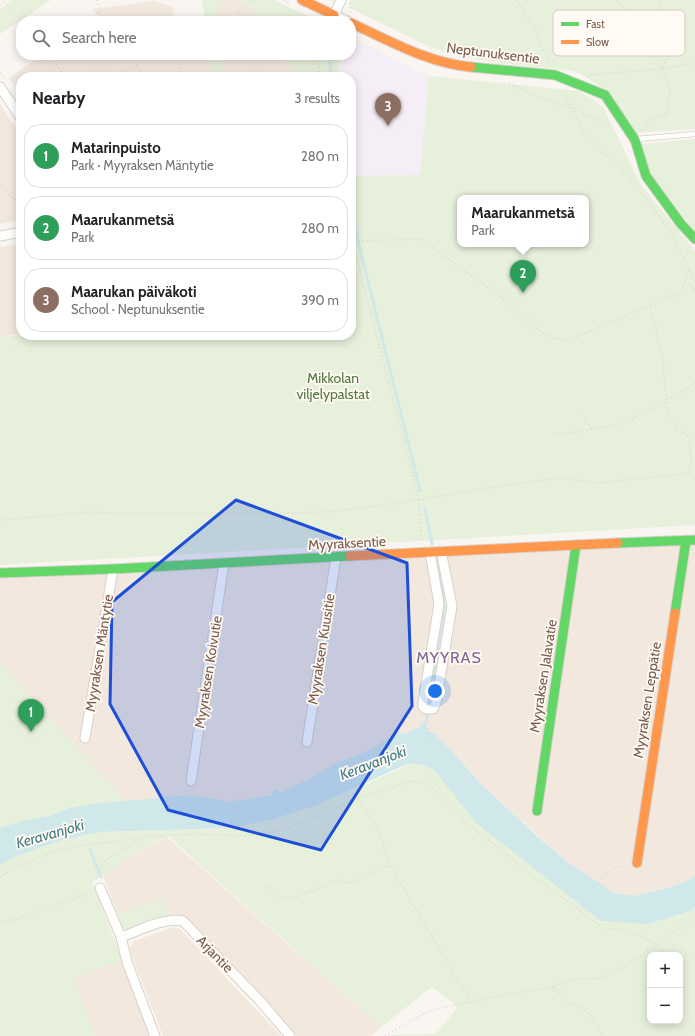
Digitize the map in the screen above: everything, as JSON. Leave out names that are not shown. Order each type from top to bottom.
[{"type":"street","name":"Neptunuksentie","points":[[302,0],[337,16]]},
{"type":"street","points":[[334,15],[341,0]]},
{"type":"street","name":"Neptunuksentie","points":[[356,23],[415,53],[453,65],[555,75],[583,85],[605,96],[635,140],[646,176],[681,224],[695,239]]},
{"type":"street","points":[[0,87],[16,111]]},
{"type":"street","points":[[0,236],[16,233]]},
{"type":"street","name":"Myyraksentie","points":[[0,573],[113,569],[441,551],[690,540]]},
{"type":"street","name":"Myyraksen Leppätie","points":[[637,863],[690,540]]},
{"type":"street","name":"Myyraksen Jalavatie","points":[[537,811],[576,545]]},
{"type":"street","points":[[427,552],[439,604],[423,702],[423,707],[426,709],[433,709],[436,703],[452,606],[441,551]]},
{"type":"street","name":"Myyraksen Kuusitie","points":[[307,742],[336,557]]},
{"type":"street","name":"Myyraksen Koivutie","points":[[191,781],[224,563]]},
{"type":"street","name":"Myyraksen Mäntytie","points":[[85,738],[113,569]]},
{"type":"street","points":[[100,888],[121,937],[127,962],[155,1036]]},
{"type":"street","name":"Arjantie","points":[[121,937],[164,921],[175,919],[183,921],[260,1001],[290,1036]]},
{"type":"lane","points":[[635,140],[695,134]]},
{"type":"path","points":[[0,5],[6,0]]},
{"type":"path","points":[[97,0],[103,16]]},
{"type":"path","points":[[239,14],[241,8],[255,0]]},
{"type":"path","points":[[350,0],[350,16]]},
{"type":"path","points":[[517,0],[535,28],[548,62],[555,75]]},
{"type":"path","points":[[617,0],[625,10]]},
{"type":"path","points":[[660,0],[662,10]]},
{"type":"path","points":[[94,16],[100,12]]},
{"type":"path","points":[[635,140],[650,119],[667,114],[670,86],[656,56]]},
{"type":"path","points":[[662,69],[668,56]]},
{"type":"path","points":[[53,60],[61,72]]},
{"type":"path","points":[[96,72],[112,60]]},
{"type":"path","points":[[135,60],[142,72]]},
{"type":"path","points":[[178,60],[180,72]]},
{"type":"path","points":[[252,60],[258,72]]},
{"type":"path","points":[[318,60],[319,72]]},
{"type":"path","points":[[583,85],[589,75],[662,69],[694,63]]},
{"type":"path","points":[[122,72],[138,65]]},
{"type":"path","points":[[508,82],[541,98],[573,109],[612,127]]},
{"type":"path","points":[[562,89],[584,134],[620,168],[639,189],[673,236],[695,282]]},
{"type":"path","points":[[0,186],[16,200]]},
{"type":"path","points":[[356,240],[422,239],[456,266],[496,293],[541,332],[556,339],[569,340],[682,292],[689,269]]},
{"type":"path","points":[[356,255],[418,500],[427,552]]},
{"type":"path","points":[[686,281],[695,290]]},
{"type":"path","points":[[0,520],[88,512],[131,514],[300,513],[340,511],[557,478],[597,483],[690,474],[691,456],[689,437],[679,430],[670,418],[666,401],[663,360],[650,305]]},
{"type":"path","points":[[554,434],[580,432],[624,423],[666,401],[695,383]]},
{"type":"path","points":[[583,414],[592,430]]},
{"type":"path","points":[[427,737],[429,728]]},
{"type":"path","points":[[0,877],[18,866],[57,851],[79,846],[153,836],[195,834],[248,836],[287,828],[306,822],[358,798],[412,781],[428,783],[456,814],[529,873],[603,928],[628,930],[658,945]]},
{"type":"path","points":[[134,789],[135,797]]},
{"type":"path","points":[[358,798],[380,831],[387,860],[470,1001]]},
{"type":"path","points":[[0,923],[23,917],[100,888],[96,876],[103,862],[142,838]]},
{"type":"path","points":[[592,887],[601,881],[609,871],[617,866],[637,863]]},
{"type":"path","points":[[266,884],[279,897],[293,898],[323,887],[335,880],[350,883],[390,865]]},
{"type":"path","points":[[385,1036],[428,1011],[506,994],[553,987],[577,979],[604,978],[658,945],[678,928],[695,918]]},
{"type":"path","points":[[553,987],[570,1003],[582,1007],[592,1017],[603,1036]]},
{"type":"highlighted area","points":[[236,500],[407,563],[412,706],[321,850],[168,810],[110,704],[112,602]]},
{"type":"shaded area","points":[[223,0],[233,0],[251,6],[258,16],[215,16]]},
{"type":"shaded area","points":[[154,1],[172,7],[174,16],[97,16],[93,9]]},
{"type":"shaded area","points":[[356,39],[429,76],[420,175],[356,177],[356,72],[339,72],[338,66],[341,60],[356,60]]},
{"type":"shaded area","points":[[35,60],[211,60],[212,72],[18,72]]},
{"type":"shaded area","points":[[222,60],[285,60],[294,72],[223,72]]},
{"type":"shaded area","points":[[16,73],[16,88],[9,78]]},
{"type":"shaded area","points":[[0,104],[16,128],[16,221],[0,224]]},
{"type":"shaded area","points":[[16,245],[16,335],[0,336],[0,247]]},
{"type":"shaded area","points":[[695,545],[695,875],[687,881],[634,897],[613,893],[566,861],[480,783],[436,735],[427,731],[425,724],[422,723],[420,728],[412,729],[406,734],[397,732],[370,750],[332,765],[311,778],[281,792],[279,790],[272,795],[226,802],[187,795],[125,801],[0,662],[0,576]]},
{"type":"shaded area","points":[[167,837],[381,1027],[371,1036],[297,1036],[185,919],[180,915],[171,915],[161,899],[118,914],[102,873]]},
{"type":"shaded area","points":[[174,927],[179,928],[281,1036],[163,1036],[129,949],[134,941]]},
{"type":"shaded area","points":[[122,960],[150,1036],[95,1036],[74,978]]},
{"type":"green space","points":[[11,0],[51,0],[27,16],[16,16],[16,23],[0,34],[0,10]]},
{"type":"green space","points":[[202,0],[223,0],[215,16],[204,16]]},
{"type":"green space","points":[[233,0],[275,0],[309,16],[258,16],[251,6]]},
{"type":"green space","points":[[350,0],[695,0],[695,129],[637,133],[610,93],[581,74],[572,71],[492,62],[456,55],[432,48],[350,8]]},
{"type":"green space","points":[[211,60],[222,60],[223,72],[212,72]]},
{"type":"green space","points":[[285,60],[341,60],[338,66],[339,72],[294,72]]},
{"type":"green space","name":"Mikkolan viljelypalstat","points":[[429,76],[579,91],[603,107],[640,183],[695,251],[695,525],[0,565],[0,336],[16,336],[16,340],[356,340],[356,176],[420,175]]},
{"type":"green space","points":[[695,139],[695,232],[649,173],[641,144]]},
{"type":"green space","points":[[0,662],[125,801],[70,808],[49,816],[22,821],[0,828]]},
{"type":"green space","points":[[409,763],[427,766],[648,924],[690,911],[695,907],[695,1036],[391,1036],[390,1035],[436,1034],[457,1008],[454,1003],[432,987],[381,1027],[168,836],[135,854],[92,882],[122,960],[74,978],[95,1036],[0,1036],[0,866],[9,859],[59,841],[99,832],[231,828],[273,819],[317,805],[402,768]]},
{"type":"green space","points":[[161,898],[171,915],[126,930],[122,927],[118,914]]},
{"type":"water","name":"Keravanjoki","points":[[421,722],[425,724],[428,731],[436,735],[451,750],[480,783],[536,835],[566,861],[613,893],[634,896],[667,888],[687,881],[695,875],[695,907],[690,911],[648,924],[601,921],[476,823],[436,772],[427,766],[409,763],[317,805],[273,819],[231,828],[99,832],[59,841],[9,859],[0,866],[0,828],[22,821],[49,816],[70,808],[92,804],[187,795],[226,802],[272,795],[275,789],[281,792],[311,778],[332,765],[370,750],[397,732],[406,734],[412,729],[420,728]]},
{"type":"waterway","points":[[329,60],[331,72]]},
{"type":"waterway","points":[[356,230],[420,490]]},
{"type":"waterway","points":[[425,509],[432,544]]},
{"type":"waterway","points":[[429,703],[444,610],[442,584],[437,562]]},
{"type":"waterway","points":[[425,727],[428,712]]},
{"type":"waterway","points":[[90,850],[101,877]]},
{"type":"traffic: fast","points":[[471,67],[555,75],[605,95],[635,140],[646,176],[681,224],[695,239]]},
{"type":"traffic: fast","points":[[618,543],[695,540]]},
{"type":"traffic: fast","points":[[675,613],[686,541]]},
{"type":"traffic: fast","points":[[537,811],[576,545]]},
{"type":"traffic: fast","points":[[0,573],[113,569],[350,556]]},
{"type":"traffic: slow","points":[[302,0],[334,15]]},
{"type":"traffic: slow","points":[[356,25],[424,56],[455,65],[471,67]]},
{"type":"traffic: slow","points":[[350,556],[618,543]]},
{"type":"traffic: slow","points":[[637,863],[675,613]]},
{"type":"place","name":"Maarukan päiväkoti","points":[[388,126]]},
{"type":"place","name":"Maarukanmetsä","points":[[523,293]]},
{"type":"place","name":"Matarinpuisto","points":[[31,732]]},
{"type":"district","name":"MYYRAS","points":[[449,657]]}]
